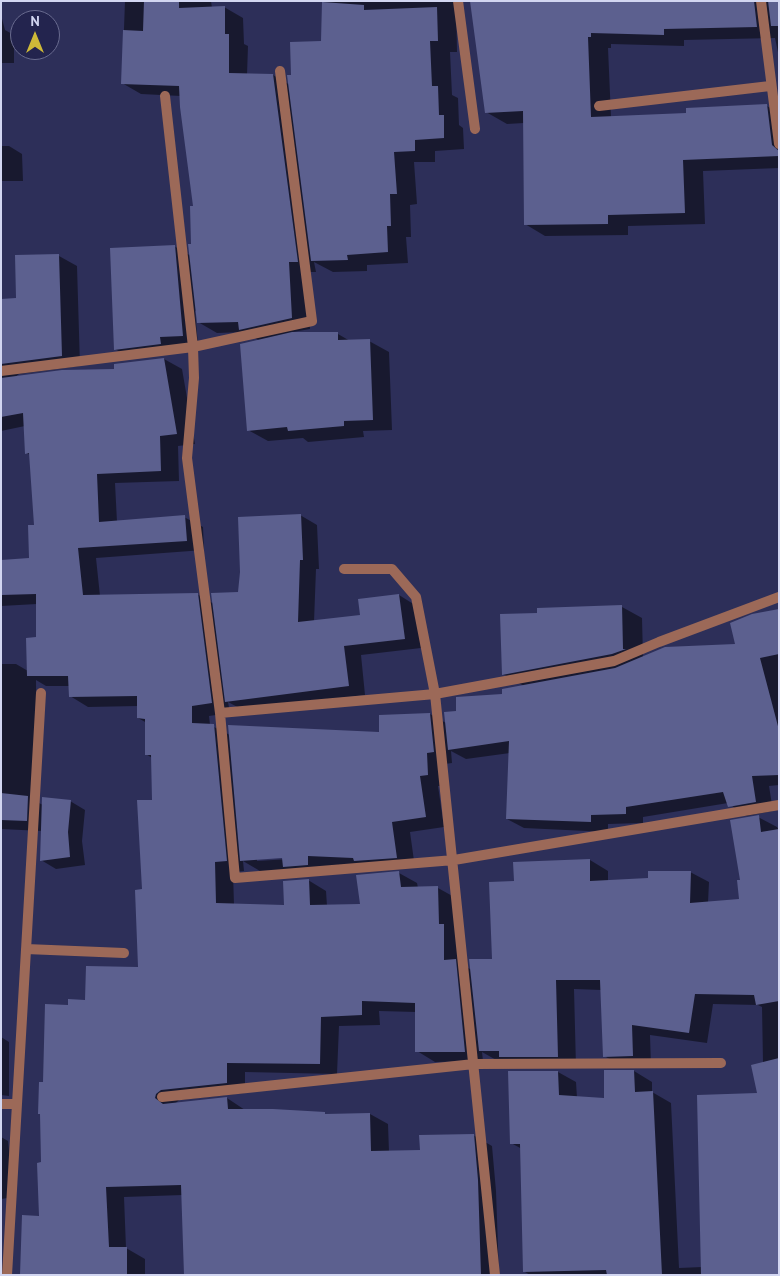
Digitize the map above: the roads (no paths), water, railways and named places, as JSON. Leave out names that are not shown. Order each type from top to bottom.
[{"type":"street","points":[[458,1],[475,129]]},
{"type":"street","points":[[760,1],[779,144]]},
{"type":"street","points":[[1,371],[193,347],[312,321],[280,71]]},
{"type":"street","points":[[600,106],[770,86]]},
{"type":"street","points":[[166,96],[193,347],[194,378],[187,458],[220,713],[236,878],[454,860],[779,805]]},
{"type":"street","points":[[344,569],[392,569],[416,597],[435,694],[454,860],[496,1275]]},
{"type":"street","points":[[220,713],[435,694],[614,661],[779,597]]},
{"type":"street","points":[[7,1275],[40,693]]},
{"type":"street","points":[[26,949],[124,953]]},
{"type":"street","points":[[162,1097],[474,1064],[721,1063]]},
{"type":"street","points":[[1,1104],[17,1104]]}]
